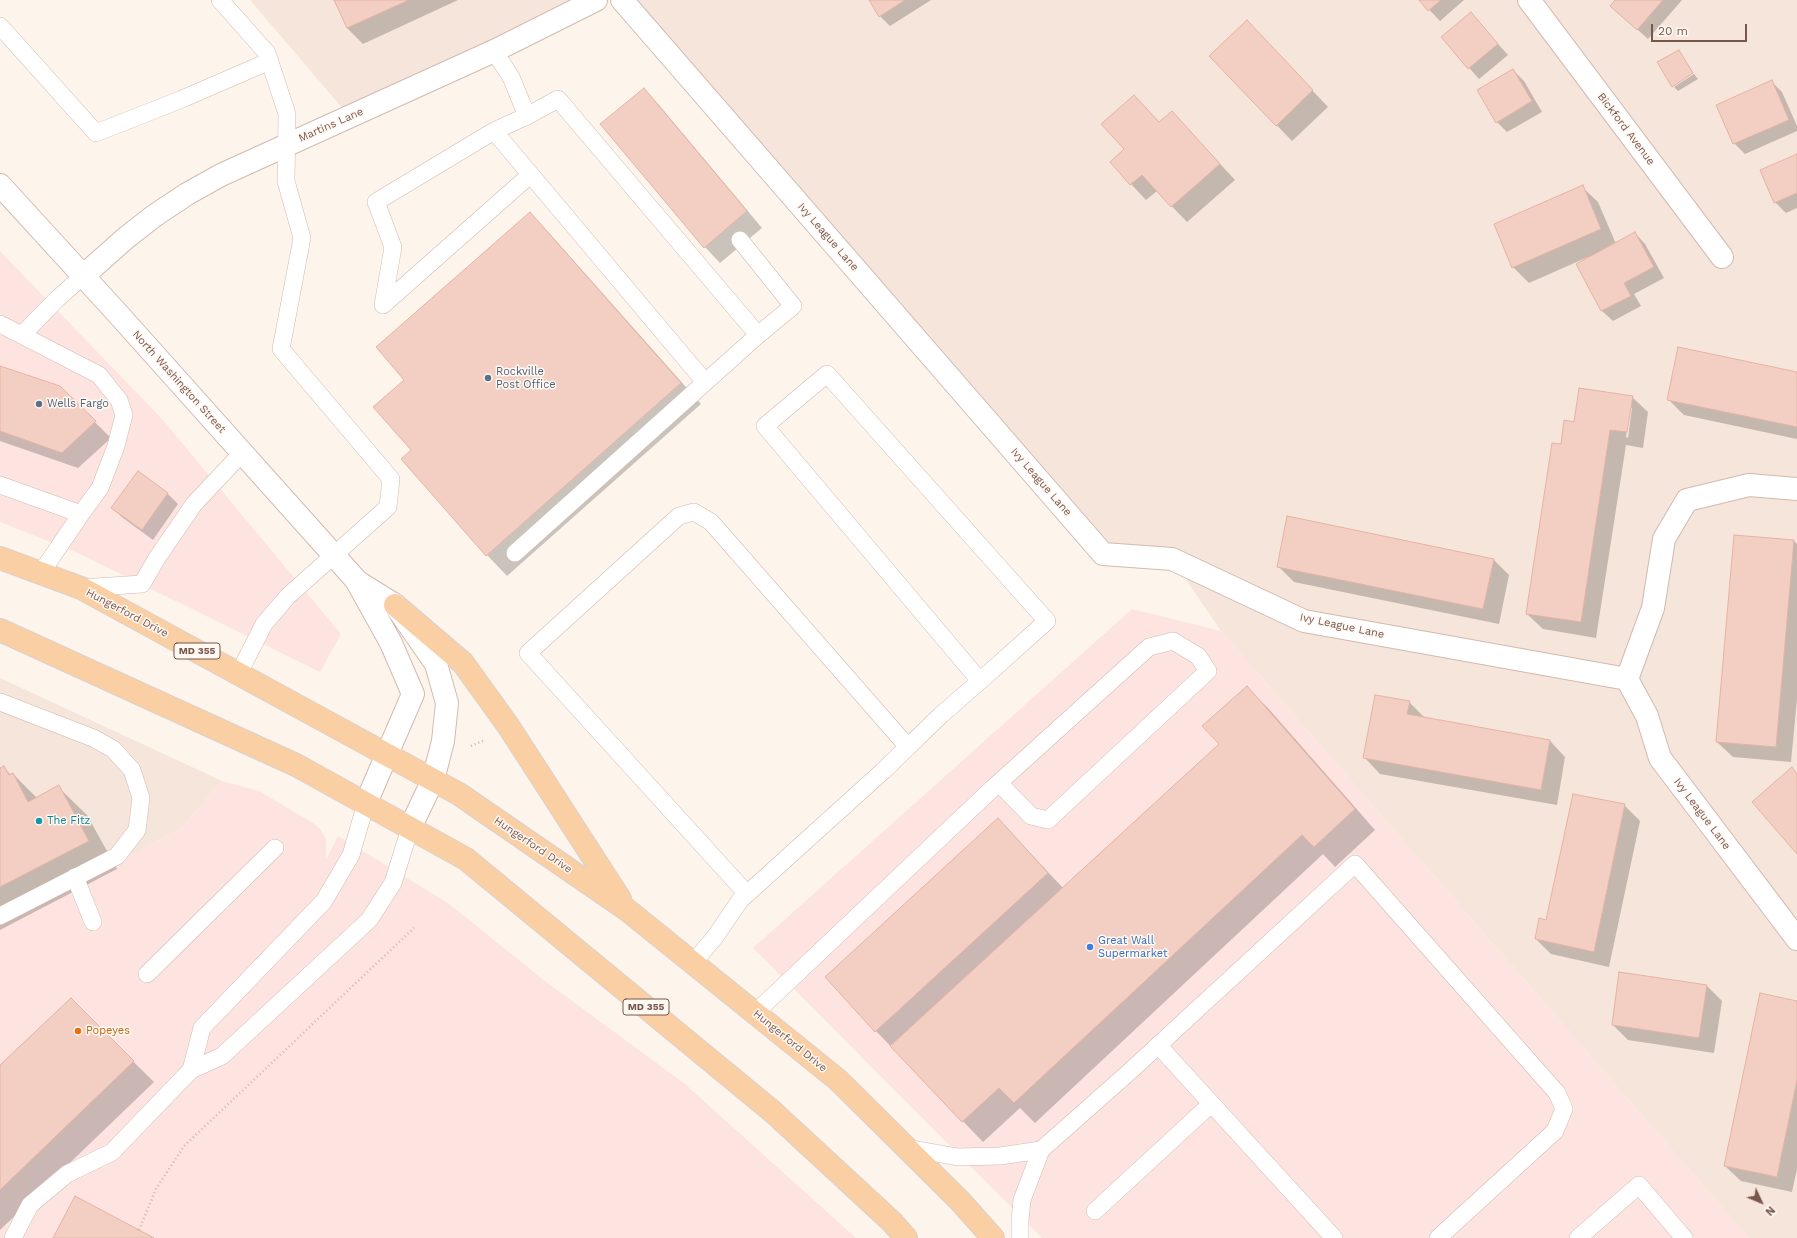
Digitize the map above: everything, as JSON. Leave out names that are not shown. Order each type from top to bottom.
[{"type":"main road","name":"Hungerford Drive","points":[[0,558],[81,588],[459,794],[626,909],[838,1080],[960,1201],[993,1238]]},
{"type":"main road","points":[[395,605],[463,662],[509,727],[626,909]]},
{"type":"main road","name":"MD 355","points":[[0,630],[296,765],[466,859],[773,1112],[892,1222],[906,1238]]},
{"type":"street","name":"Martins Lane","points":[[84,276],[127,237],[154,216],[187,194],[221,175],[494,51],[596,0]]},
{"type":"street","name":"Ivy League Lane","points":[[622,0],[1104,554],[1172,559],[1304,621],[1627,679],[1647,716],[1660,758],[1797,939]]},
{"type":"street","name":"Bickford Avenue","points":[[1529,0],[1722,257]]},
{"type":"street","name":"North Washington Street","points":[[0,185],[84,276],[356,580],[391,643],[413,694],[366,803]]},
{"type":"street","points":[[1627,679],[1653,608],[1664,539],[1687,500],[1749,485],[1797,489]]},
{"type":"street","name":"North Washington Street","points":[[356,580],[395,605],[436,664],[447,703],[443,741],[433,780],[410,828]]},
{"type":"lane","points":[[220,0],[267,53],[287,114],[286,181],[302,238],[281,348],[391,479],[388,507],[288,596],[264,624],[239,673]]},
{"type":"lane","points":[[0,26],[96,134],[270,61]]},
{"type":"lane","points":[[494,51],[511,77],[527,116]]},
{"type":"lane","points":[[530,175],[384,305],[393,247],[376,202],[494,131],[527,116],[558,99],[758,335]]},
{"type":"lane","points":[[494,131],[705,382]]},
{"type":"lane","points":[[515,553],[705,382],[793,306],[740,240]]},
{"type":"lane","points":[[22,335],[56,299],[84,276]]},
{"type":"lane","points":[[0,324],[98,375],[118,400],[124,415],[116,446],[100,488],[41,573]]},
{"type":"lane","points":[[693,963],[715,937],[741,899],[908,747],[941,715],[980,681],[1047,621],[827,374],[765,426],[980,681]]},
{"type":"lane","points":[[81,588],[142,584],[157,558],[194,504],[242,453]]},
{"type":"lane","points":[[0,485],[82,514]]},
{"type":"lane","points":[[747,894],[528,653],[609,579],[679,516],[694,512],[711,522],[908,747]]},
{"type":"lane","points":[[756,1013],[999,783],[1149,647],[1173,641],[1198,656],[1208,671],[1048,820],[1031,816],[999,783]]},
{"type":"lane","points":[[0,702],[93,738],[113,750],[132,770],[141,798],[137,830],[117,856],[0,916]]},
{"type":"lane","points":[[191,1070],[202,1028],[324,901],[351,855],[366,803]]},
{"type":"lane","points":[[13,1238],[30,1205],[67,1174],[112,1152],[191,1070],[222,1056],[369,920],[393,883],[410,828]]},
{"type":"lane","points":[[147,974],[275,848]]},
{"type":"lane","points":[[1020,1238],[1022,1200],[1041,1150],[1355,864],[1557,1092],[1564,1109],[1555,1131],[1438,1238]]},
{"type":"lane","points":[[75,878],[94,922]]},
{"type":"lane","points":[[1158,1045],[1334,1238]]},
{"type":"lane","points":[[1096,1210],[1211,1104]]},
{"type":"lane","points":[[907,1148],[958,1157],[1000,1156],[1041,1150]]},
{"type":"lane","points":[[1578,1238],[1639,1185],[1684,1238]]},
{"type":"path","points":[[470,746],[488,739]]},
{"type":"path","points":[[139,1230],[156,1189],[184,1146],[414,928]]},
{"type":"shaded area","points":[[250,0],[596,0],[350,117]]},
{"type":"shaded area","points":[[622,0],[1797,0],[1797,1238],[1749,1238],[1221,631],[1172,559],[1103,554]]},
{"type":"shaded area","points":[[0,251],[163,420],[341,634],[320,672],[78,553],[0,522]]},
{"type":"shaded area","points":[[1132,609],[1221,631],[1749,1238],[1042,1238],[753,948]]},
{"type":"shaded area","points":[[0,678],[222,781],[180,829],[0,924]]},
{"type":"shaded area","points":[[222,781],[259,791],[313,823],[321,830],[326,839],[326,860],[338,836],[448,903],[545,981],[685,1084],[856,1238],[0,1238],[0,924],[180,829]]},
{"type":"building","points":[[334,0],[409,0],[347,28]]},
{"type":"building","points":[[869,0],[905,0],[879,17]]},
{"type":"building","points":[[1419,0],[1441,0],[1428,11]]},
{"type":"building","points":[[1615,0],[1663,0],[1637,30],[1610,6]]},
{"type":"building","points":[[1471,12],[1498,44],[1468,69],[1441,37]]},
{"type":"building","points":[[1247,20],[1313,90],[1276,126],[1209,56]]},
{"type":"building","points":[[1679,50],[1693,73],[1672,87],[1657,62]]},
{"type":"building","points":[[1513,69],[1532,101],[1496,123],[1477,90]]},
{"type":"building","points":[[1772,80],[1789,120],[1733,144],[1716,105]]},
{"type":"building","points":[[644,88],[747,211],[704,248],[600,124]]},
{"type":"building","points":[[1134,95],[1159,122],[1172,111],[1220,164],[1171,207],[1142,175],[1130,185],[1110,162],[1124,149],[1101,124]]},
{"type":"building","points":[[1797,154],[1797,193],[1774,203],[1760,170]]},
{"type":"building","points":[[1583,185],[1601,229],[1512,268],[1494,224]]},
{"type":"building","points":[[530,212],[681,383],[486,556],[401,459],[411,450],[373,407],[404,380],[376,347]]},
{"type":"building","points":[[1635,232],[1654,267],[1624,283],[1631,296],[1601,311],[1576,264]]},
{"type":"building","points":[[1678,347],[1797,372],[1797,427],[1667,400]]},
{"type":"building","name":"Wells Fargo","points":[[0,366],[60,386],[96,421],[62,453],[0,431]]},
{"type":"building","points":[[1579,388],[1633,396],[1627,432],[1610,430],[1581,622],[1526,614],[1552,443],[1561,444],[1564,420],[1574,422]]},
{"type":"building","points":[[138,471],[168,493],[142,530],[111,508]]},
{"type":"building","points":[[1287,516],[1494,559],[1483,609],[1277,567]]},
{"type":"building","points":[[1734,535],[1794,540],[1776,747],[1716,742]]},
{"type":"building","name":"Great Wall Supermarket","points":[[1247,686],[1355,809],[1314,847],[1302,835],[1014,1103],[999,1088],[962,1122],[890,1046],[1219,744],[1202,726]]},
{"type":"building","points":[[1375,695],[1410,701],[1407,714],[1550,740],[1541,790],[1363,758]]},
{"type":"building","name":"The Fitz","points":[[4,766],[9,775],[13,773],[28,802],[59,785],[89,841],[0,887],[0,768]]},
{"type":"building","points":[[1792,767],[1797,774],[1797,854],[1752,802]]},
{"type":"building","points":[[1573,794],[1625,804],[1594,952],[1535,939],[1539,918],[1546,920]]},
{"type":"building","points":[[998,818],[1048,873],[875,1032],[825,977]]},
{"type":"building","points":[[1619,972],[1707,985],[1699,1038],[1612,1025]]},
{"type":"building","points":[[1760,993],[1797,1001],[1797,1080],[1777,1177],[1724,1166]]},
{"type":"building","points":[[71,998],[134,1061],[0,1190],[0,1065]]},
{"type":"building","points":[[75,1196],[139,1230],[154,1238],[53,1238]]},
{"type":"place","name":"Rockville Post Office","points":[[488,378]]},
{"type":"place","name":"Wells Fargo","points":[[39,404]]},
{"type":"place","name":"The Fitz","points":[[39,821]]},
{"type":"place","name":"Great Wall Supermarket","points":[[1090,947]]},
{"type":"place","name":"Popeyes","points":[[78,1031]]}]
